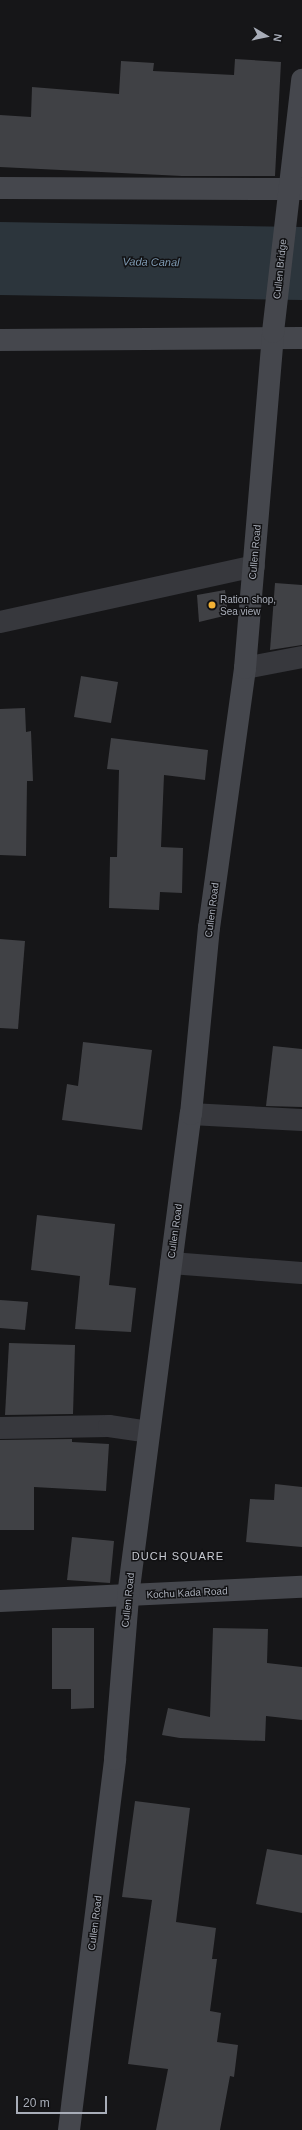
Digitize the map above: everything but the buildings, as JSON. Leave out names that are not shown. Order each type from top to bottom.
[{"type":"main road","points":[[0,188],[292,195],[302,80]]},
{"type":"main road","name":"Cullen Bridge","points":[[273,334],[292,195]]},
{"type":"main road","points":[[0,340],[273,334],[302,338]]},
{"type":"main road","name":"Cullen Road","points":[[69,2130],[115,1759],[128,1596],[191,1114],[209,928],[245,668],[273,334]]},
{"type":"main road","name":"Kochu Kada Road","points":[[0,1601],[302,1587]]},
{"type":"street","points":[[0,622],[254,566]]},
{"type":"street","points":[[245,668],[302,657]]},
{"type":"street","points":[[191,1114],[302,1120]]},
{"type":"street","points":[[171,1263],[302,1273]]},
{"type":"street","points":[[0,1428],[109,1426],[149,1432]]},
{"type":"water","name":"Vada Canal","points":[[0,222],[302,227],[302,300],[0,295]]},
{"type":"place","name":"Ration shop, Sea view","points":[[212,605]]},
{"type":"district","name":"DUCH SQUARE","points":[[178,1556]]}]
